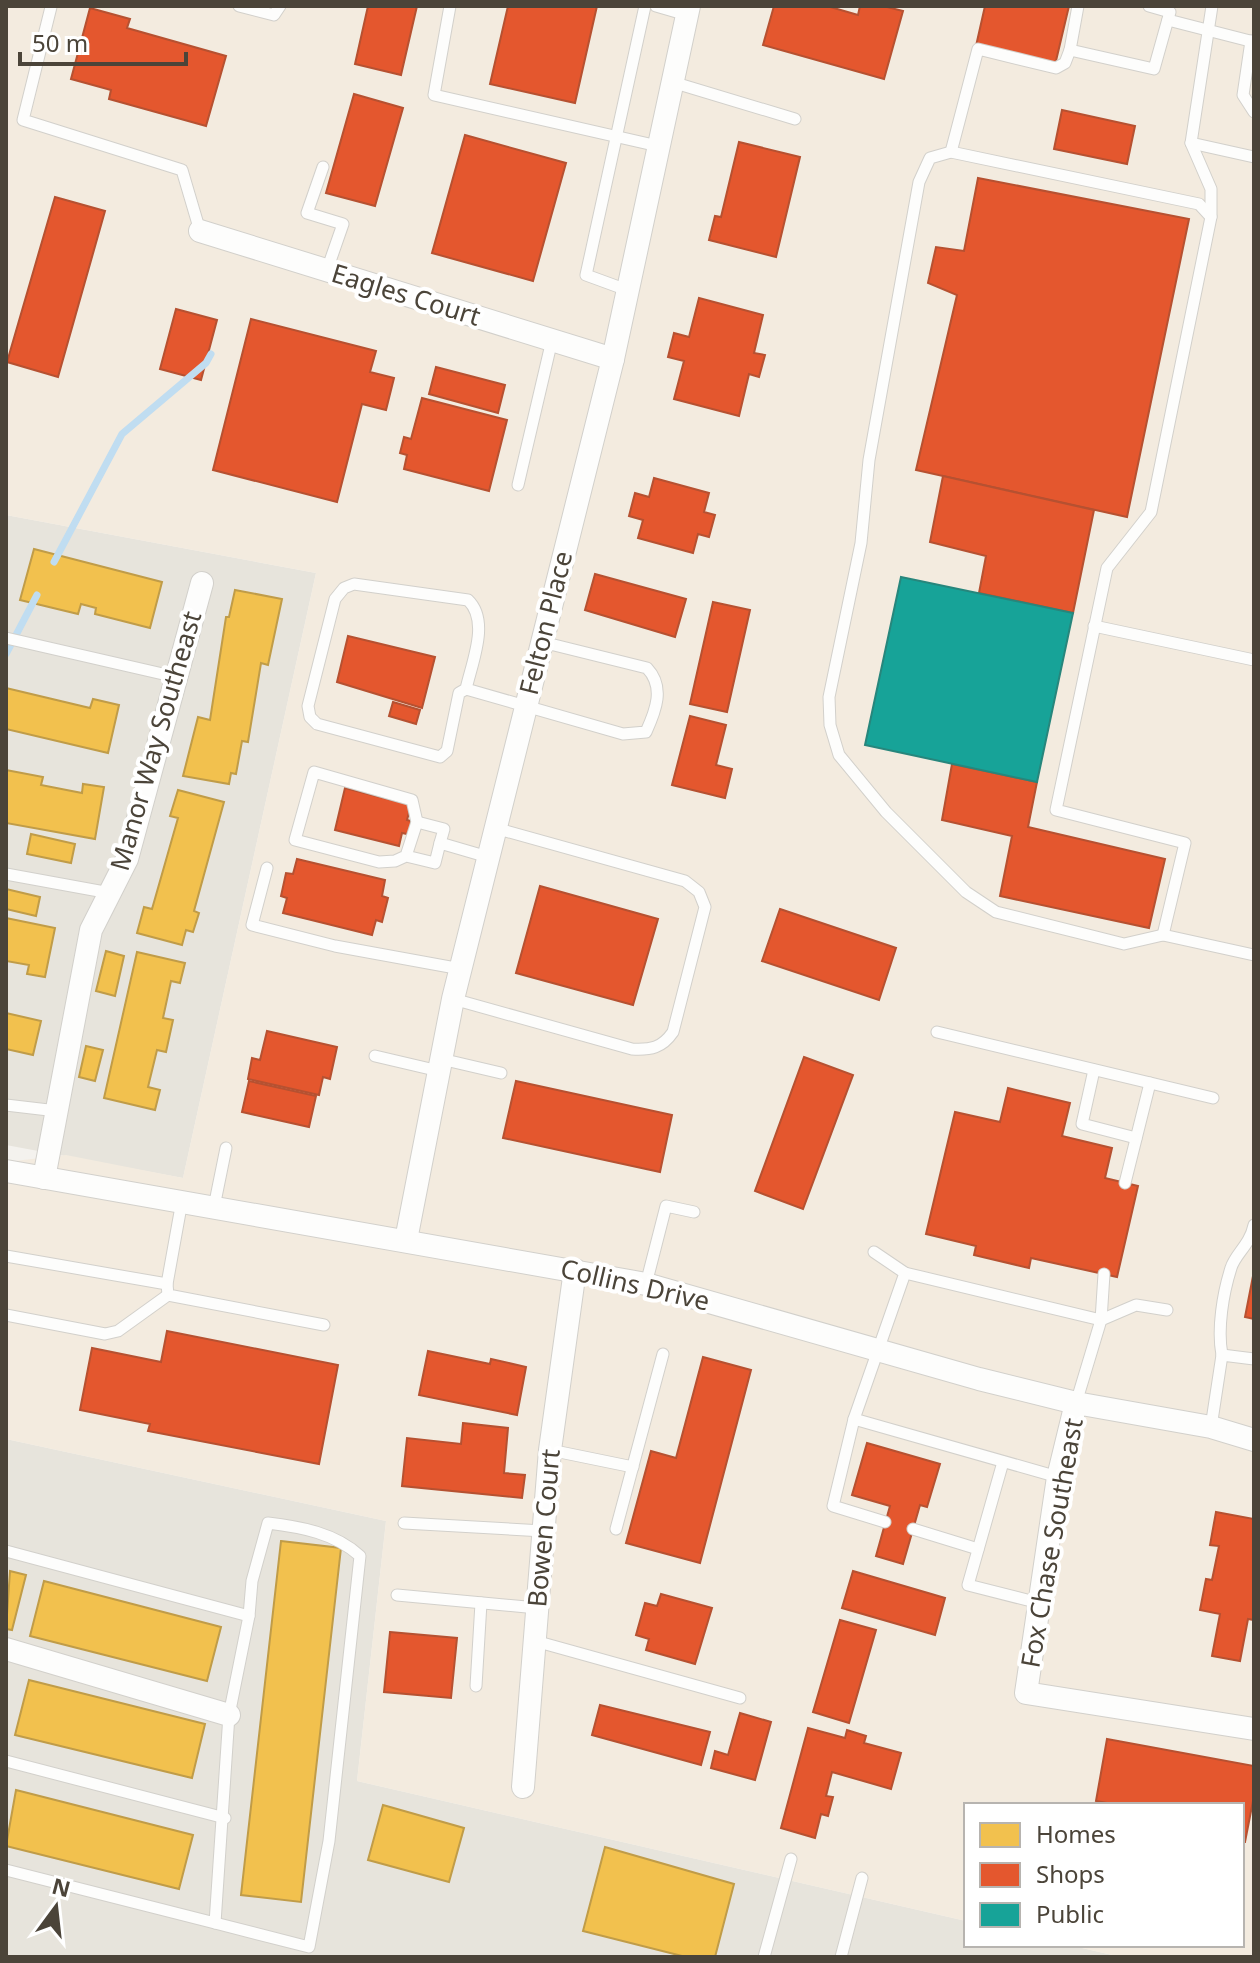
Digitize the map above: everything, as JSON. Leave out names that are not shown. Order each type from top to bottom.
[{"type":"street","name":"Felton Place","points":[[406,1240],[453,999],[613,359],[688,10]]},
{"type":"street","name":"Eagles Court","points":[[200,231],[613,359]]},
{"type":"street","name":"Manor Way Southeast","points":[[44,1178],[91,930],[127,859],[202,583]]},
{"type":"street","name":"Collins Drive","points":[[6,1171],[646,1284],[1076,1403],[1211,1427],[1254,1440]]},
{"type":"street","name":"Bowen Court","points":[[523,1787],[550,1450],[575,1270]]},
{"type":"street","name":"Fox Chase Southeast","points":[[1076,1403],[1058,1477],[1026,1693],[1254,1729]]},
{"type":"street","points":[[1211,1427],[1254,1429]]},
{"type":"street","points":[[6,1649],[229,1715]]},
{"type":"lane","points":[[239,6],[274,15],[280,6]]},
{"type":"lane","points":[[450,6],[434,95],[658,146]]},
{"type":"lane","points":[[627,290],[586,275],[645,6]]},
{"type":"lane","points":[[656,6],[688,10]]},
{"type":"lane","points":[[951,152],[978,49],[1056,68],[1065,63],[1070,50],[1078,6]]},
{"type":"lane","points":[[1070,50],[1154,69],[1170,12],[1149,6]]},
{"type":"lane","points":[[1163,935],[1185,843],[1056,810],[1107,568],[1151,512],[1211,217],[1211,189],[1191,143],[1212,6]]},
{"type":"lane","points":[[51,7],[23,120],[182,170],[200,231]]},
{"type":"lane","points":[[1168,20],[1253,42],[1243,95],[1254,112]]},
{"type":"lane","points":[[672,82],[795,119]]},
{"type":"lane","points":[[1191,143],[1254,157]]},
{"type":"lane","points":[[1211,217],[1199,204],[951,152],[930,158],[919,182],[869,460],[861,543],[829,697],[830,725],[839,755],[886,812],[966,892],[996,912],[1124,944],[1163,935],[1254,955]]},
{"type":"lane","points":[[323,167],[307,213],[343,224],[327,270]]},
{"type":"lane","points":[[518,485],[552,340]]},
{"type":"lane","points":[[466,689],[480,622],[477,609],[468,600],[354,584],[344,588],[335,599],[308,706],[310,717],[317,724],[440,757],[447,751],[459,693],[466,689],[525,708],[636,735],[646,732],[659,692],[657,678],[647,668],[542,642]]},
{"type":"lane","points":[[1094,626],[1254,660]]},
{"type":"lane","points":[[6,638],[176,677]]},
{"type":"lane","points":[[406,856],[417,822],[412,800],[404,795],[314,772],[295,840],[379,862],[395,861],[406,856],[435,863],[444,829],[417,822]]},
{"type":"lane","points":[[453,999],[632,1049],[649,1050],[664,1044],[673,1032],[705,907],[699,892],[685,881],[495,828]]},
{"type":"lane","points":[[440,843],[488,857]]},
{"type":"lane","points":[[267,868],[252,925],[335,946],[461,969]]},
{"type":"lane","points":[[6,874],[110,893]]},
{"type":"lane","points":[[937,1032],[1213,1098]]},
{"type":"lane","points":[[375,1056],[501,1073]]},
{"type":"lane","points":[[1094,1070],[1082,1124],[1136,1138]]},
{"type":"lane","points":[[1125,1183],[1150,1083]]},
{"type":"lane","points":[[6,1105],[57,1111]]},
{"type":"lane","points":[[214,1207],[226,1148]]},
{"type":"lane","points":[[6,1315],[105,1334],[118,1331],[168,1290],[182,1201]]},
{"type":"lane","points":[[646,1284],[666,1206],[694,1212]]},
{"type":"lane","points":[[1211,1427],[1222,1355],[1219,1338],[1232,1264],[1241,1255],[1254,1225]]},
{"type":"lane","points":[[874,1252],[905,1273],[1101,1320],[1136,1305],[1167,1310]]},
{"type":"lane","points":[[6,1256],[324,1325]]},
{"type":"lane","points":[[885,1522],[833,1506],[854,1419],[905,1273]]},
{"type":"lane","points":[[1076,1403],[1101,1320],[1104,1274]]},
{"type":"lane","points":[[616,1529],[663,1354]]},
{"type":"lane","points":[[1222,1355],[1254,1359]]},
{"type":"lane","points":[[854,1419],[1058,1477]]},
{"type":"lane","points":[[550,1450],[633,1467]]},
{"type":"lane","points":[[1003,1462],[968,1585],[1039,1603]]},
{"type":"lane","points":[[6,1870],[309,1947],[329,1841],[360,1556],[344,1541],[296,1526],[268,1523],[252,1581],[249,1616],[229,1715],[225,1818],[215,1923]]},
{"type":"lane","points":[[404,1523],[543,1531]]},
{"type":"lane","points":[[913,1529],[978,1549]]},
{"type":"lane","points":[[6,1551],[249,1616]]},
{"type":"lane","points":[[397,1595],[537,1608]]},
{"type":"lane","points":[[476,1686],[481,1603]]},
{"type":"lane","points":[[535,1641],[740,1698]]},
{"type":"lane","points":[[6,1761],[225,1818]]},
{"type":"lane","points":[[764,1957],[791,1859]]},
{"type":"lane","points":[[841,1957],[862,1878]]},
{"type":"shaded area","points":[[6,6],[1254,6],[1254,1957],[1121,1957],[1078,1947],[1244,1947],[1244,1803],[964,1803],[964,1921],[357,1781],[386,1521],[6,1439],[6,1162],[66,1155],[183,1178],[316,573],[6,515]]},
{"type":"shaded area","points":[[6,515],[316,573],[183,1178],[6,1145]]},
{"type":"shaded area","points":[[6,1439],[386,1521],[357,1781],[964,1921],[964,1947],[1078,1947],[1121,1957],[6,1957]]},
{"type":"building: Homes","points":[[34,549],[162,582],[150,628],[95,614],[96,608],[81,604],[78,614],[20,600]]},
{"type":"building: Homes","points":[[235,590],[282,599],[268,665],[261,663],[248,742],[242,741],[236,774],[231,773],[229,784],[183,776],[198,717],[210,720],[226,617],[229,617]]},
{"type":"building: Homes","points":[[6,688],[90,708],[93,699],[119,705],[108,753],[6,729]]},
{"type":"building: Homes","points":[[6,770],[43,777],[41,785],[82,793],[83,784],[104,787],[95,839],[6,823]]},
{"type":"building: Homes","points":[[178,790],[224,802],[194,911],[199,913],[193,932],[186,930],[182,945],[137,933],[144,907],[152,909],[178,818],[170,816]]},
{"type":"building: Homes","points":[[31,834],[75,844],[71,863],[27,854]]},
{"type":"building: Homes","points":[[6,889],[40,897],[36,916],[6,909]]},
{"type":"building: Homes","points":[[6,918],[55,928],[45,977],[27,974],[29,965],[6,961]]},
{"type":"building: Homes","points":[[106,951],[124,956],[115,996],[96,991]]},
{"type":"building: Homes","points":[[137,952],[185,963],[180,983],[171,981],[163,1018],[173,1020],[166,1052],[157,1050],[148,1087],[160,1090],[155,1110],[104,1098]]},
{"type":"building: Homes","points":[[6,1013],[41,1021],[33,1055],[6,1049]]},
{"type":"building: Homes","points":[[86,1046],[103,1050],[95,1081],[79,1077]]},
{"type":"building: Homes","points":[[281,1541],[341,1548],[301,1902],[241,1895]]},
{"type":"building: Homes","points":[[10,1571],[26,1575],[12,1630],[6,1629]]},
{"type":"building: Homes","points":[[44,1581],[221,1627],[207,1681],[30,1636]]},
{"type":"building: Homes","points":[[29,1680],[205,1724],[192,1778],[15,1735]]},
{"type":"building: Homes","points":[[16,1790],[193,1835],[179,1889],[6,1846]]},
{"type":"building: Homes","points":[[383,1805],[464,1828],[449,1882],[368,1860]]},
{"type":"building: Homes","points":[[605,1847],[734,1884],[715,1957],[686,1957],[583,1931]]},
{"type":"building: Shops","points":[[368,6],[417,6],[401,75],[355,64]]},
{"type":"building: Shops","points":[[508,6],[597,6],[575,103],[490,84]]},
{"type":"building: Shops","points":[[774,6],[827,6],[858,15],[860,6],[883,6],[903,11],[884,79],[763,45]]},
{"type":"building: Shops","points":[[985,6],[1069,6],[1055,65],[976,46]]},
{"type":"building: Shops","points":[[90,8],[130,19],[127,28],[226,56],[206,126],[109,99],[111,90],[71,79]]},
{"type":"building: Shops","points":[[354,94],[403,108],[375,206],[326,193]]},
{"type":"building: Shops","points":[[1062,110],[1135,126],[1127,164],[1054,149]]},
{"type":"building: Shops","points":[[465,135],[566,163],[533,281],[432,253]]},
{"type":"building: Shops","points":[[739,142],[800,157],[776,257],[709,240],[715,216],[721,217]]},
{"type":"building: Shops","points":[[978,178],[1189,219],[1127,517],[916,470],[957,295],[928,283],[936,247],[964,251]]},
{"type":"building: Shops","points":[[55,197],[105,211],[58,377],[7,362]]},
{"type":"building: Shops","points":[[699,298],[763,315],[754,353],[765,355],[759,377],[749,374],[739,416],[674,399],[684,361],[668,357],[674,333],[689,337]]},
{"type":"building: Shops","points":[[176,309],[217,320],[201,380],[160,369]]},
{"type":"building: Shops","points":[[251,319],[376,351],[370,372],[394,378],[386,410],[362,404],[337,502],[213,470]]},
{"type":"building: Shops","points":[[436,367],[505,385],[498,413],[429,394]]},
{"type":"building: Shops","points":[[422,398],[507,420],[489,491],[404,469],[407,455],[400,453],[404,437],[411,439]]},
{"type":"building: Shops","points":[[943,476],[1094,510],[1073,613],[979,593],[986,556],[930,542]]},
{"type":"building: Shops","points":[[654,478],[709,493],[704,512],[715,515],[709,537],[698,534],[693,553],[638,538],[643,520],[629,516],[635,493],[649,497]]},
{"type":"building: Shops","points":[[595,574],[686,599],[675,637],[585,610]]},
{"type":"building: Shops","points":[[713,602],[750,610],[727,712],[690,704]]},
{"type":"building: Shops","points":[[348,636],[435,657],[422,708],[337,682]]},
{"type":"building: Shops","points":[[393,702],[420,710],[416,724],[389,716]]},
{"type":"building: Shops","points":[[690,716],[726,725],[716,765],[732,769],[725,798],[672,785]]},
{"type":"building: Shops","points":[[952,764],[1037,782],[1028,827],[1165,859],[1149,928],[1000,896],[1012,836],[942,820]]},
{"type":"building: Shops","points":[[345,788],[411,805],[407,820],[415,822],[412,835],[402,833],[399,846],[335,830]]},
{"type":"building: Shops","points":[[297,859],[385,880],[382,896],[388,898],[382,922],[376,920],[372,935],[283,913],[287,898],[281,896],[286,873],[293,874]]},
{"type":"building: Shops","points":[[540,886],[658,919],[633,1005],[516,973]]},
{"type":"building: Shops","points":[[780,909],[896,948],[879,1000],[762,961]]},
{"type":"building: Shops","points":[[267,1031],[337,1047],[330,1079],[323,1077],[319,1095],[248,1079],[252,1058],[260,1060]]},
{"type":"building: Shops","points":[[804,1057],[853,1075],[803,1209],[755,1191]]},
{"type":"building: Shops","points":[[249,1081],[316,1096],[309,1127],[242,1112]]},
{"type":"building: Shops","points":[[516,1081],[672,1115],[660,1172],[503,1138]]},
{"type":"building: Shops","points":[[1008,1088],[1070,1103],[1062,1136],[1112,1148],[1105,1178],[1138,1186],[1117,1277],[1031,1258],[1029,1268],[974,1255],[976,1246],[926,1234],[955,1112],[1000,1122]]},
{"type":"building: Shops","points":[[1254,1271],[1254,1319],[1245,1317]]},
{"type":"building: Shops","points":[[167,1331],[338,1365],[319,1464],[148,1431],[150,1424],[80,1410],[92,1348],[161,1362]]},
{"type":"building: Shops","points":[[428,1351],[490,1364],[491,1359],[526,1367],[517,1415],[419,1395]]},
{"type":"building: Shops","points":[[703,1357],[751,1370],[700,1563],[626,1543],[651,1451],[676,1458]]},
{"type":"building: Shops","points":[[463,1423],[508,1428],[504,1473],[525,1475],[522,1498],[402,1486],[407,1438],[461,1444]]},
{"type":"building: Shops","points":[[867,1443],[940,1464],[927,1507],[920,1505],[903,1564],[876,1556],[890,1506],[852,1495]]},
{"type":"building: Shops","points":[[1216,1512],[1254,1519],[1254,1620],[1248,1619],[1240,1661],[1212,1656],[1220,1614],[1200,1610],[1206,1579],[1212,1580],[1219,1546],[1210,1545]]},
{"type":"building: Shops","points":[[853,1571],[945,1598],[935,1635],[842,1608]]},
{"type":"building: Shops","points":[[661,1594],[712,1608],[695,1664],[646,1650],[649,1639],[636,1635],[645,1603],[657,1606]]},
{"type":"building: Shops","points":[[840,1620],[876,1630],[849,1723],[813,1712]]},
{"type":"building: Shops","points":[[390,1632],[457,1638],[451,1698],[384,1692]]},
{"type":"building: Shops","points":[[600,1705],[710,1732],[701,1765],[592,1735]]},
{"type":"building: Shops","points":[[740,1713],[771,1722],[755,1780],[711,1768],[715,1751],[728,1755]]},
{"type":"building: Shops","points":[[808,1728],[845,1738],[847,1730],[866,1736],[864,1743],[901,1753],[891,1789],[832,1772],[826,1796],[833,1797],[828,1816],[821,1814],[815,1838],[781,1828]]},
{"type":"building: Shops","points":[[1107,1739],[1254,1766],[1254,1796],[1245,1842],[1244,1803],[1096,1801]]},
{"type":"building: Public","points":[[901,577],[1073,613],[1037,782],[865,745]]},
{"type":"waterway","points":[[54,562],[122,434],[206,363],[211,354]]},
{"type":"waterway","points":[[6,654],[37,595]]}]
